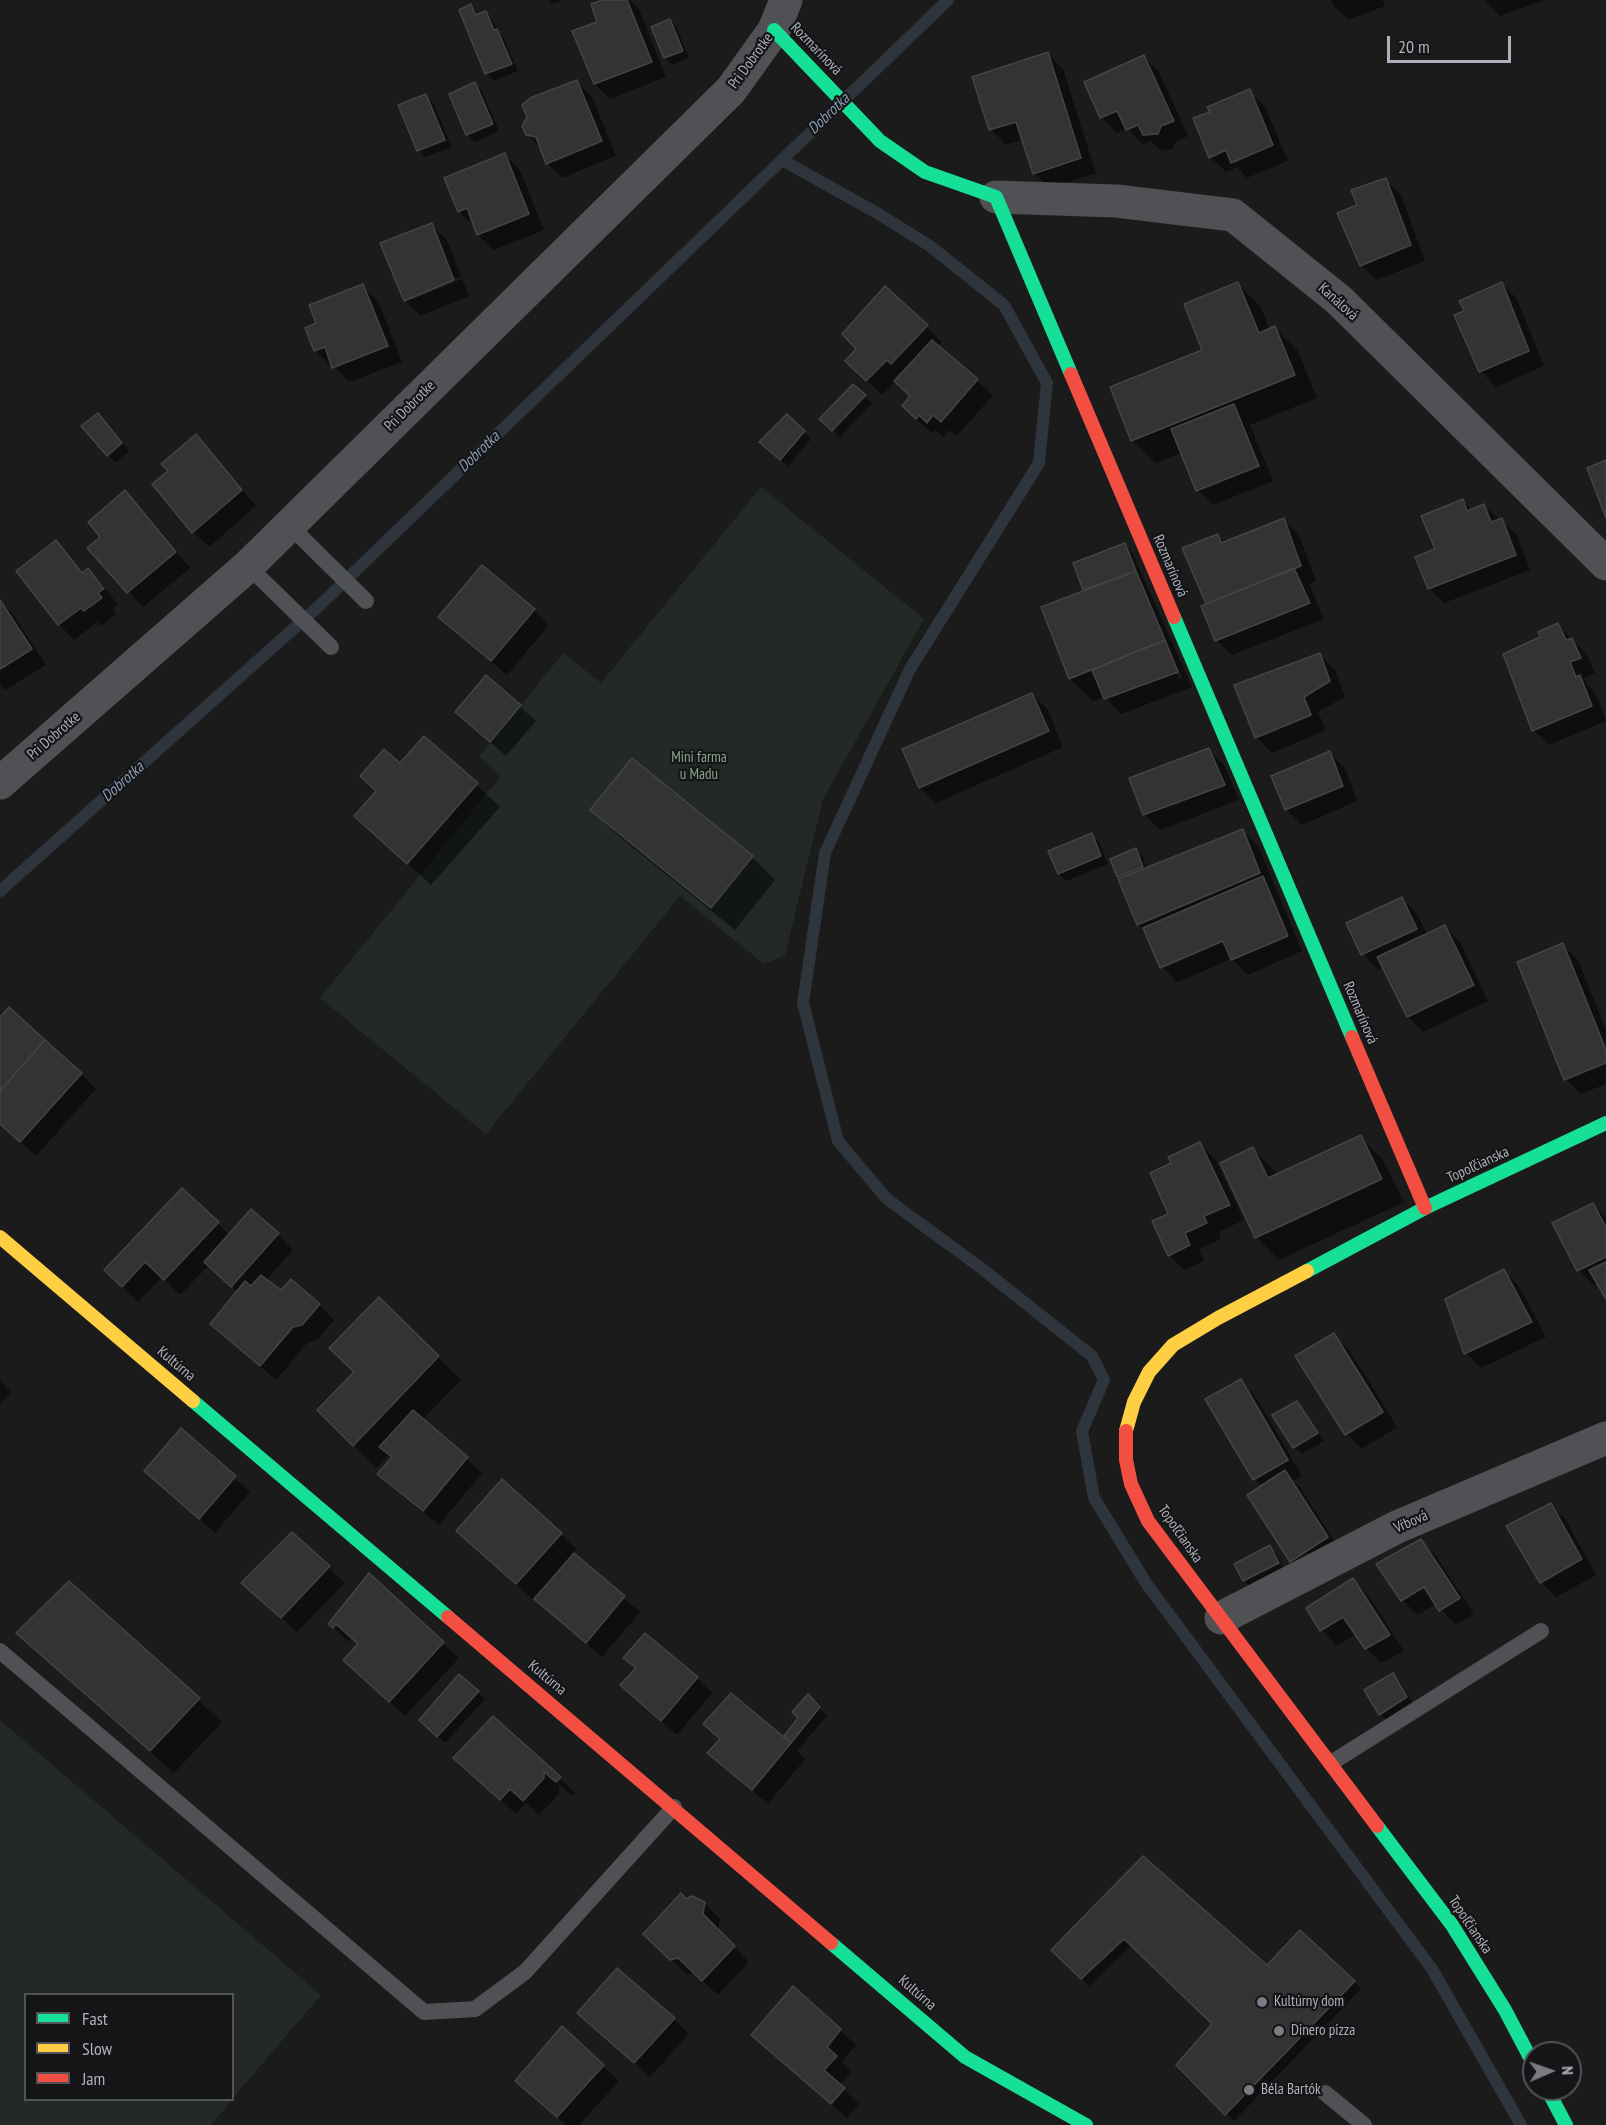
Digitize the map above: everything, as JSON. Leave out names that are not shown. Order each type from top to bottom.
[{"type":"street","name":"Pri Dobrotke","points":[[0,783],[248,566],[731,90],[774,30],[786,0]]},
{"type":"street","name":"Rozmarínová","points":[[774,30],[880,141],[925,172],[996,197],[1425,1208]]},
{"type":"street","name":"Kanálová","points":[[996,197],[1116,201],[1233,216],[1339,300],[1606,564]]},
{"type":"street","name":"Topoľčianska","points":[[1522,2043],[1452,1925],[1148,1521],[1131,1484],[1126,1460],[1126,1430],[1134,1402],[1149,1372],[1173,1345],[1218,1318],[1425,1208],[1606,1123]]},
{"type":"street","name":"Kultúrna","points":[[0,1236],[674,1807],[965,2057],[1086,2125]]},
{"type":"street","name":"Vŕbová","points":[[1221,1618],[1397,1527],[1606,1438]]},
{"type":"street","points":[[1553,2101],[1566,2125]]},
{"type":"lane","points":[[289,525],[366,601]]},
{"type":"lane","points":[[248,566],[331,647]]},
{"type":"lane","points":[[1331,1763],[1541,1631]]},
{"type":"lane","points":[[0,1651],[424,2012],[475,2009],[525,1972],[674,1807]]},
{"type":"lane","points":[[1325,2093],[1364,2125]]},
{"type":"green space","name":"Mini farma u Madu","points":[[761,487],[924,619],[823,799],[785,955],[764,964],[680,896],[486,1134],[320,998],[501,776],[479,757],[563,653],[601,683]]},
{"type":"green space","points":[[0,1720],[321,1995],[234,2097],[234,1993],[24,1993],[24,2101],[231,2101],[211,2125],[0,2125]]},
{"type":"building","points":[[602,0],[627,0],[652,62],[594,84],[572,31],[597,22],[591,4]]},
{"type":"building","points":[[471,4],[475,15],[486,11],[494,30],[497,29],[512,64],[485,74],[459,10]]},
{"type":"building","points":[[670,19],[683,51],[664,58],[651,27]]},
{"type":"building","points":[[1048,52],[1081,158],[1033,174],[1016,122],[989,130],[972,77]]},
{"type":"building","points":[[1144,55],[1174,121],[1161,126],[1158,134],[1143,135],[1138,125],[1126,130],[1117,111],[1100,118],[1084,82]]},
{"type":"building","points":[[577,80],[602,141],[546,164],[536,137],[526,135],[522,126],[527,117],[522,105],[530,98]]},
{"type":"building","points":[[475,82],[493,124],[466,135],[449,94]]},
{"type":"building","points":[[1250,89],[1273,145],[1231,163],[1226,150],[1209,158],[1193,118],[1210,112],[1207,107]]},
{"type":"building","points":[[426,94],[445,140],[417,151],[398,105]]},
{"type":"building","points":[[505,153],[529,214],[477,235],[467,208],[458,212],[444,178]]},
{"type":"building","points":[[1386,178],[1411,245],[1360,266],[1337,213],[1357,205],[1351,190]]},
{"type":"building","points":[[432,223],[454,280],[404,301],[380,243]]},
{"type":"building","points":[[1238,282],[1259,333],[1275,326],[1295,375],[1131,441],[1110,387],[1202,350],[1184,304]]},
{"type":"building","points":[[1502,282],[1529,351],[1479,372],[1454,315],[1464,311],[1459,301]]},
{"type":"building","points":[[363,284],[388,346],[332,368],[325,347],[314,351],[305,328],[316,323],[309,305]]},
{"type":"building","points":[[885,286],[928,325],[891,364],[887,360],[866,381],[845,361],[856,349],[842,334]]},
{"type":"building","points":[[932,340],[978,379],[941,422],[933,415],[927,423],[919,415],[916,419],[902,406],[910,396],[894,381]]},
{"type":"building","points":[[853,384],[866,395],[832,431],[819,419]]},
{"type":"building","points":[[1234,404],[1259,466],[1196,491],[1171,429]]},
{"type":"building","points":[[98,413],[122,443],[107,456],[81,426]]},
{"type":"building","points":[[787,414],[805,431],[780,460],[759,442]]},
{"type":"building","points":[[196,434],[242,490],[192,533],[152,484],[168,471],[161,464]]},
{"type":"building","points":[[1606,460],[1606,518],[1587,468]]},
{"type":"building","points":[[125,490],[176,552],[127,593],[87,548],[100,537],[88,522]]},
{"type":"building","points":[[1463,499],[1467,511],[1484,504],[1491,522],[1502,518],[1516,555],[1428,589],[1415,557],[1435,549],[1421,516]]},
{"type":"building","points":[[1284,518],[1301,566],[1206,604],[1182,548],[1218,534],[1221,543]]},
{"type":"building","points":[[56,540],[82,573],[88,568],[104,589],[98,593],[102,598],[84,611],[81,608],[58,625],[16,571]]},
{"type":"building","points":[[1125,543],[1136,571],[1083,590],[1073,563]]},
{"type":"building","points":[[482,565],[535,609],[491,661],[438,617]]},
{"type":"building","points":[[1294,568],[1310,603],[1215,641],[1201,606]]},
{"type":"building","points":[[1136,571],[1165,640],[1069,679],[1041,607]]},
{"type":"building","points":[[0,600],[32,649],[0,669]]},
{"type":"building","points":[[1558,623],[1566,640],[1572,638],[1581,658],[1570,662],[1576,677],[1580,675],[1592,706],[1532,731],[1503,654],[1540,637],[1538,632]]},
{"type":"building","points":[[1165,640],[1178,672],[1104,699],[1092,670]]},
{"type":"building","points":[[1320,653],[1330,681],[1304,697],[1311,715],[1255,738],[1234,685]]},
{"type":"building","points":[[486,675],[521,705],[490,742],[455,712]]},
{"type":"building","points":[[1032,693],[1049,731],[919,788],[902,749]]},
{"type":"building","points":[[424,736],[478,783],[407,864],[354,816],[376,791],[360,776],[384,749],[400,763]]},
{"type":"building","points":[[1209,748],[1225,785],[1143,815],[1129,778]]},
{"type":"building","points":[[1330,751],[1343,786],[1285,810],[1271,776]]},
{"type":"building","points":[[632,758],[753,856],[711,908],[590,810]]},
{"type":"building","points":[[1243,829],[1260,873],[1137,925],[1118,879]]},
{"type":"building","points":[[1092,833],[1101,856],[1058,874],[1048,851]]},
{"type":"building","points":[[1136,848],[1143,867],[1117,877],[1110,859]]},
{"type":"building","points":[[1263,876],[1288,936],[1231,960],[1223,941],[1160,968],[1143,928]]},
{"type":"building","points":[[1402,897],[1417,929],[1361,955],[1346,923]]},
{"type":"building","points":[[1445,925],[1474,985],[1407,1017],[1377,957]]},
{"type":"building","points":[[1563,943],[1606,1050],[1606,1063],[1564,1080],[1517,962]]},
{"type":"building","points":[[9,1007],[45,1040],[0,1091],[0,1017]]},
{"type":"building","points":[[45,1040],[82,1073],[20,1142],[0,1124],[0,1091]]},
{"type":"building","points":[[1361,1135],[1382,1179],[1255,1238],[1220,1163],[1253,1147],[1268,1178]]},
{"type":"building","points":[[1200,1142],[1230,1205],[1204,1216],[1207,1223],[1185,1233],[1190,1245],[1168,1256],[1152,1221],[1168,1214],[1150,1173],[1171,1163],[1168,1157]]},
{"type":"building","points":[[182,1188],[219,1222],[164,1280],[145,1262],[122,1287],[104,1270]]},
{"type":"building","points":[[1593,1203],[1606,1227],[1606,1257],[1577,1271],[1552,1223]]},
{"type":"building","points":[[251,1209],[279,1233],[231,1287],[204,1262]]},
{"type":"building","points":[[1606,1262],[1606,1299],[1589,1270]]},
{"type":"building","points":[[1504,1269],[1532,1322],[1464,1354],[1445,1299]]},
{"type":"building","points":[[261,1275],[281,1290],[291,1279],[320,1304],[302,1325],[293,1327],[260,1366],[210,1324],[245,1281],[251,1286]]},
{"type":"building","points":[[379,1297],[439,1356],[353,1446],[317,1410],[354,1372],[329,1348]]},
{"type":"building","points":[[1334,1333],[1383,1412],[1345,1435],[1295,1356]]},
{"type":"building","points":[[1241,1379],[1288,1460],[1253,1480],[1205,1399]]},
{"type":"building","points":[[1297,1401],[1318,1433],[1293,1448],[1272,1415]]},
{"type":"building","points":[[413,1410],[468,1457],[423,1511],[377,1474],[392,1457],[379,1447]]},
{"type":"building","points":[[181,1428],[236,1476],[199,1519],[144,1471]]},
{"type":"building","points":[[1285,1470],[1328,1537],[1290,1562],[1247,1495]]},
{"type":"building","points":[[502,1479],[562,1533],[516,1584],[456,1531]]},
{"type":"building","points":[[1551,1503],[1582,1559],[1540,1583],[1506,1526]]},
{"type":"building","points":[[292,1532],[330,1566],[281,1618],[241,1583]]},
{"type":"building","points":[[1421,1539],[1460,1598],[1439,1611],[1424,1587],[1401,1601],[1376,1564]]},
{"type":"building","points":[[1270,1545],[1279,1563],[1243,1581],[1234,1564]]},
{"type":"building","points":[[574,1553],[625,1596],[586,1643],[534,1599]]},
{"type":"building","points":[[369,1573],[444,1642],[389,1702],[343,1660],[358,1644],[336,1624],[333,1628],[328,1624]]},
{"type":"building","points":[[1353,1578],[1390,1635],[1365,1649],[1343,1617],[1320,1631],[1306,1608]]},
{"type":"building","points":[[69,1581],[200,1698],[150,1751],[16,1633]]},
{"type":"building","points":[[645,1633],[698,1677],[661,1721],[620,1685],[636,1668],[623,1658]]},
{"type":"building","points":[[1393,1673],[1407,1697],[1379,1715],[1364,1690]]},
{"type":"building","points":[[459,1674],[479,1691],[437,1737],[419,1720]]},
{"type":"building","points":[[731,1693],[791,1743],[752,1790],[707,1753],[720,1739],[703,1724]]},
{"type":"building","points":[[808,1694],[820,1707],[791,1743],[784,1736],[798,1718],[792,1712]]},
{"type":"building","points":[[493,1716],[561,1777],[556,1782],[544,1772],[544,1778],[523,1801],[510,1789],[500,1800],[453,1758]]},
{"type":"building","name":"Kultúrny dom","points":[[1143,1856],[1267,1965],[1300,1930],[1355,1981],[1225,2115],[1176,2065],[1212,2024],[1124,1939],[1081,1979],[1051,1950]]},
{"type":"building","points":[[681,1893],[686,1899],[692,1896],[705,1902],[703,1914],[735,1946],[702,1981],[678,1958],[670,1960],[643,1934]]},
{"type":"building","points":[[617,1968],[675,2018],[634,2063],[577,2013]]},
{"type":"building","points":[[793,1986],[841,2029],[827,2047],[837,2056],[824,2070],[845,2088],[831,2104],[751,2035]]},
{"type":"building","points":[[562,2026],[604,2065],[557,2117],[515,2081]]},
{"type":"waterway","name":"Dobrotka","points":[[0,891],[319,606],[948,0]]},
{"type":"waterway","points":[[782,160],[877,213],[930,246],[1004,305],[1047,383],[1039,463],[910,669],[825,853],[803,1003],[838,1141],[887,1199],[981,1268],[1092,1356],[1104,1380],[1082,1431],[1094,1498],[1146,1583],[1432,1969],[1521,2125]]},
{"type":"traffic: fast","points":[[774,30],[880,141],[925,172],[996,197],[1071,374]]},
{"type":"traffic: fast","points":[[1174,617],[1352,1037]]},
{"type":"traffic: fast","points":[[1307,1271],[1425,1208],[1606,1123]]},
{"type":"traffic: fast","points":[[193,1401],[448,1617]]},
{"type":"traffic: fast","points":[[1377,1826],[1452,1925],[1505,2010],[1522,2042]]},
{"type":"traffic: fast","points":[[831,1943],[965,2057],[1086,2125]]},
{"type":"traffic: fast","points":[[1553,2101],[1566,2125]]},
{"type":"traffic: slow","points":[[0,1237],[193,1401]]},
{"type":"traffic: slow","points":[[1126,1431],[1134,1402],[1149,1372],[1173,1345],[1218,1318],[1307,1271]]},
{"type":"traffic: jam","points":[[1071,374],[1174,617]]},
{"type":"traffic: jam","points":[[1352,1037],[1425,1208]]},
{"type":"traffic: jam","points":[[1126,1431],[1126,1460],[1131,1484],[1148,1521],[1377,1826]]},
{"type":"traffic: jam","points":[[448,1617],[831,1943]]},
{"type":"place","name":"Kultúrny dom","points":[[1262,2002]]},
{"type":"place","name":"Dinero pizza","points":[[1279,2031]]},
{"type":"place","name":"Béla Bartók","points":[[1249,2090]]}]
